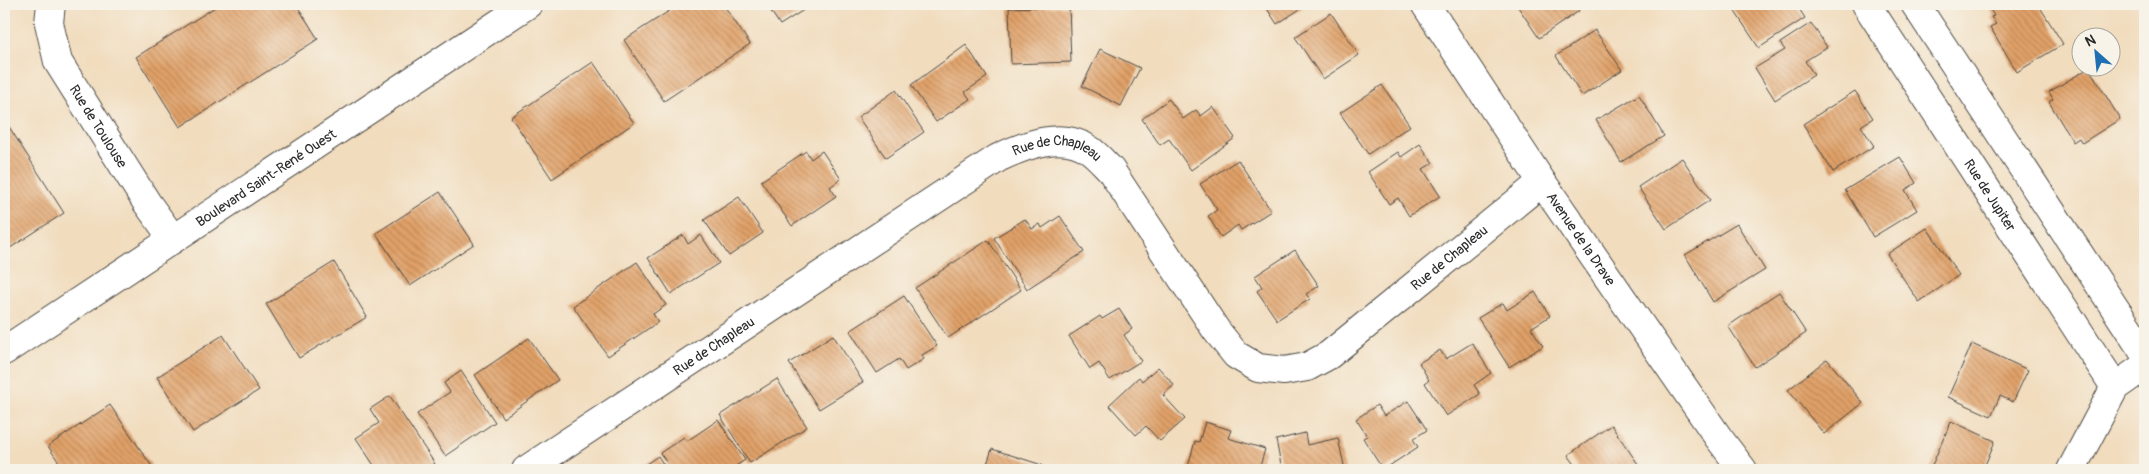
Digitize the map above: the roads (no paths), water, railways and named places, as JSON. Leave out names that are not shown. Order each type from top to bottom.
[{"type":"street","name":"Rue de Toulouse","points":[[51,4],[49,23],[58,62],[147,203],[173,238]]},
{"type":"street","name":"Boulevard Saint-René Ouest","points":[[4,351],[528,4]]},
{"type":"street","name":"Avenue de la Drave","points":[[1425,4],[1542,182],[1718,437],[1743,470]]},
{"type":"street","points":[[1915,4],[2145,354]]},
{"type":"street","name":"Rue de Jupiter","points":[[1874,7],[2115,387]]},
{"type":"street","name":"Rue de Chapleau","points":[[526,470],[990,163],[1023,145],[1047,141],[1071,142],[1090,149],[1110,170],[1216,330],[1236,356],[1258,368],[1284,371],[1307,366],[1329,355],[1542,182]]},
{"type":"street","points":[[2071,470],[2115,387],[2145,366]]}]
